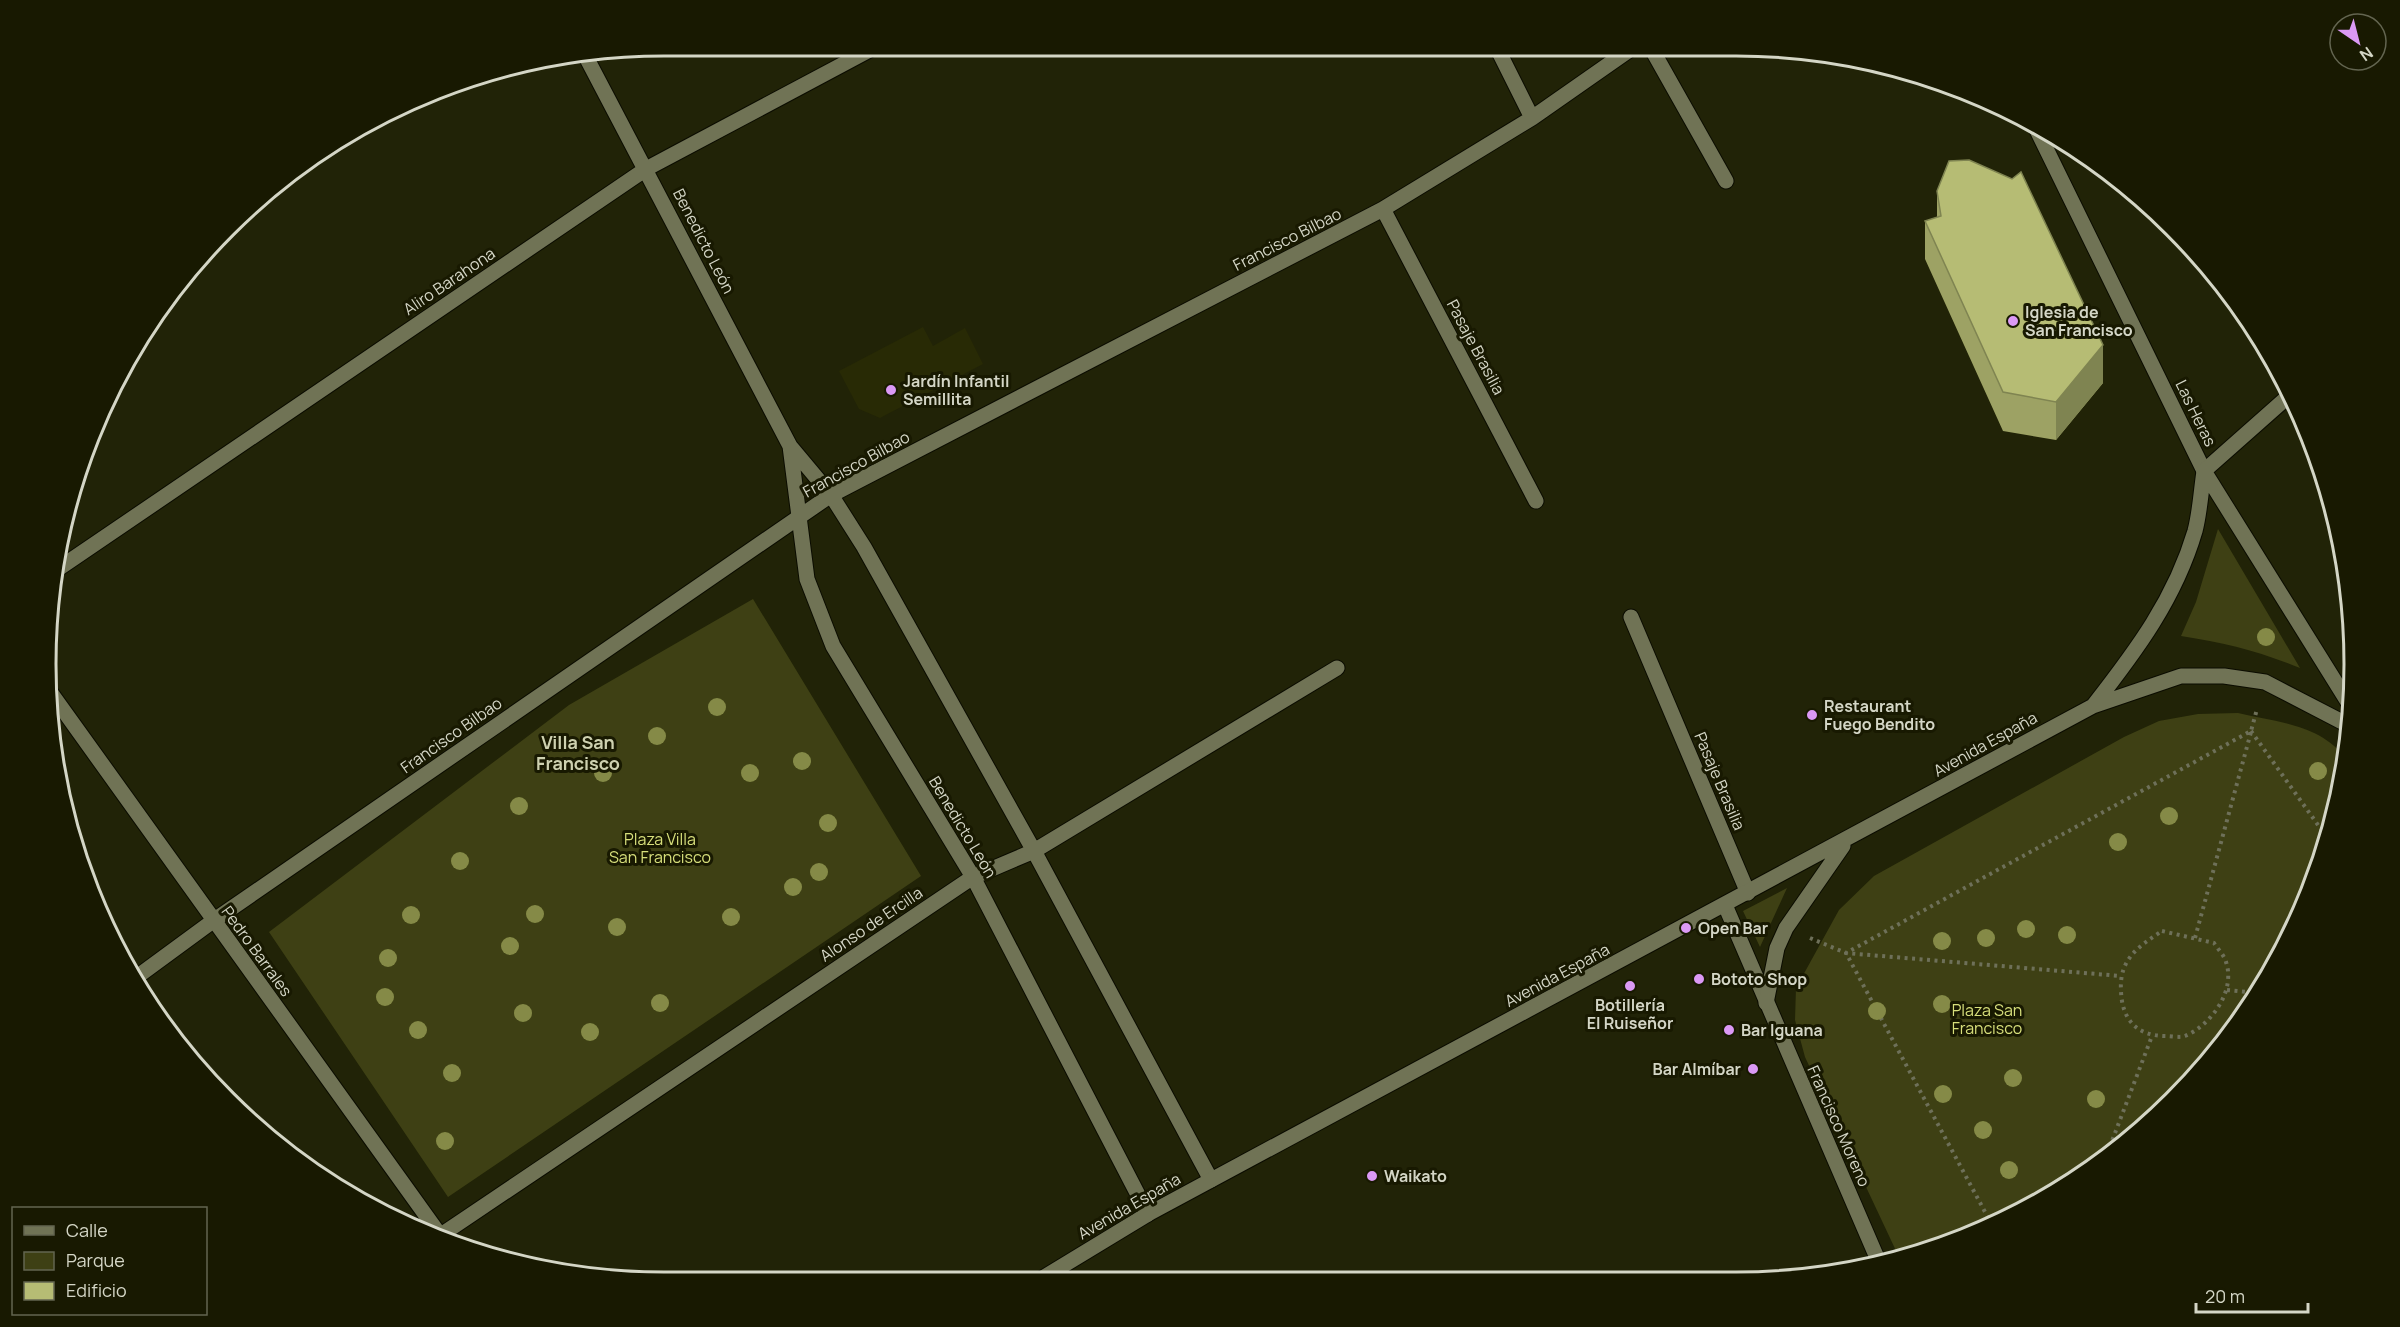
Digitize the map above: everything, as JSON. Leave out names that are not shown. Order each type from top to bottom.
[{"type":"street","name":"Aliro Barahona","points":[[64,565],[646,169],[858,56]]},
{"type":"street","points":[[1501,56],[1532,118]]},
{"type":"street","name":"Francisco Bilbao","points":[[141,974],[213,921],[831,495],[1383,209],[1532,118],[1621,56]]},
{"type":"street","points":[[1656,56],[1726,181]]},
{"type":"street","name":"Benedicto León","points":[[588,61],[790,446],[831,495],[864,547],[1034,851],[1211,1180]]},
{"type":"street","name":"Las Heras","points":[[2039,136],[2204,471],[2343,695]]},
{"type":"street","name":"Pasaje Brasilia","points":[[1383,209],[1536,501]]},
{"type":"street","points":[[2204,471],[2284,400]]},
{"type":"street","name":"Benedicto León","points":[[790,446],[807,579],[833,646],[973,878],[1148,1214]]},
{"type":"street","name":"Avenida España","points":[[2093,706],[2139,647],[2174,587],[2195,530],[2204,471]]},
{"type":"street","name":"Pasaje Brasilia","points":[[1631,617],[1748,893]]},
{"type":"street","name":"Alonso de Ercilla","points":[[446,1231],[973,878],[1034,851],[1337,668]]},
{"type":"street","name":"Avenida España","points":[[1053,1272],[1148,1214],[1846,841],[2093,706],[2181,676],[2224,676],[2265,682],[2341,721]]},
{"type":"street","name":"Pedro Barrales","points":[[57,701],[433,1226]]},
{"type":"street","points":[[1766,1003],[1777,948],[1786,928],[1846,841]]},
{"type":"street","name":"Francisco Moreno","points":[[1725,905],[1876,1255]]},
{"type":"path","points":[[2195,938],[2265,682]]},
{"type":"path","points":[[2251,731],[2321,830]]},
{"type":"path","points":[[1846,953],[2251,731]]},
{"type":"path","points":[[1786,928],[1846,953],[2120,976]]},
{"type":"path","points":[[2162,932],[2195,938],[2214,942],[2226,962],[2227,990],[2214,1015],[2184,1036],[2152,1036],[2136,1029],[2121,1005],[2120,976],[2136,949],[2162,932]]},
{"type":"path","points":[[1846,953],[1988,1217]]},
{"type":"path","points":[[2227,990],[2248,992]]},
{"type":"path","points":[[2111,1142],[2152,1036]]},
{"type":"shaded area","name":"Jardín Infantil Semillita","points":[[923,327],[933,346],[965,328],[983,364],[880,418],[859,409],[839,371]]},
{"type":"green space","points":[[2218,529],[2300,668],[2242,648],[2181,636],[2196,602]]},
{"type":"green space","name":"Plaza Villa San Francisco","points":[[753,599],[921,876],[448,1197],[269,932],[569,705]]},
{"type":"green space","name":"Plaza San Francisco","points":[[2238,713],[2282,722],[2311,731],[2338,749],[2324,821],[2312,859],[2282,932],[2263,968],[2219,1034],[2194,1064],[2137,1121],[2107,1146],[2040,1190],[2005,1209],[1969,1225],[1896,1250],[1805,1057],[1795,1020],[1796,988],[1839,910],[1874,876],[2124,737],[2159,721],[2198,714]]},
{"type":"green space","points":[[1787,888],[1760,947],[1743,911]]},
{"type":"building","name":"Iglesia de San Francisco","points":[[1969,160],[2012,179],[2021,172],[2103,345],[2056,402],[2003,392],[1925,221],[1941,216],[1937,191],[1949,161]]},
{"type":"place","name":"Iglesia de San Francisco","points":[[2013,321]]},
{"type":"place","name":"Jardín Infantil Semillita","points":[[891,390]]},
{"type":"place","name":"Restaurant Fuego Bendito","points":[[1812,715]]},
{"type":"place","name":"Open Bar","points":[[1686,928]]},
{"type":"place","name":"Bototo Shop","points":[[1699,979]]},
{"type":"place","name":"Botillería El Ruiseñor","points":[[1630,986]]},
{"type":"place","name":"Bar Iguana","points":[[1729,1030]]},
{"type":"place","name":"Bar Almíbar","points":[[1753,1069]]},
{"type":"place","name":"Waikato","points":[[1372,1176]]},
{"type":"district","name":"Villa San Francisco","points":[[578,753]]}]
